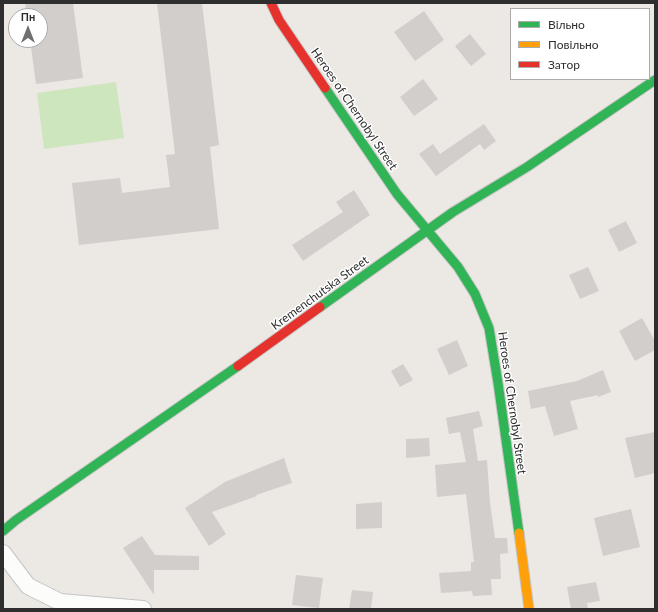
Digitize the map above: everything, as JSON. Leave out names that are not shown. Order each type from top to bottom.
[{"type":"main road","name":"Heroes of Chernobyl Street","points":[[271,3],[279,20],[397,194],[458,267],[475,294],[489,328],[500,391],[529,609]]},
{"type":"main road","name":"Kremenchutska Street","points":[[3,531],[16,520],[196,396],[426,230],[527,167],[655,80]]},
{"type":"street","points":[[3,553],[28,586],[60,602],[143,609]]},
{"type":"green space","points":[[116,82],[124,138],[44,149],[37,93]]},
{"type":"building","points":[[25,3],[73,3],[83,78],[36,84],[31,48],[48,48],[48,8],[26,8]]},
{"type":"building","points":[[157,3],[202,3],[219,145],[210,147],[219,229],[79,245],[72,183],[120,178],[122,193],[170,187],[166,155],[175,154]]},
{"type":"building","points":[[424,11],[444,40],[415,61],[394,32]]},
{"type":"building","points":[[470,34],[486,54],[471,66],[455,46]]},
{"type":"building","points":[[423,79],[438,99],[414,116],[400,97]]},
{"type":"building","points":[[484,124],[496,141],[484,150],[480,144],[436,176],[419,154],[433,144],[440,154]]},
{"type":"building","points":[[354,190],[370,215],[303,261],[292,245],[343,212],[336,202]]},
{"type":"building","points":[[626,221],[637,243],[619,252],[608,230]]},
{"type":"building","points":[[588,267],[599,291],[580,299],[569,275]]},
{"type":"building","points":[[642,318],[655,341],[655,350],[635,361],[619,331]]},
{"type":"building","points":[[457,340],[468,366],[449,375],[437,349]]},
{"type":"building","points":[[403,364],[413,380],[400,387],[391,371]]},
{"type":"building","points":[[603,370],[611,392],[598,397],[598,395],[570,401],[578,429],[554,436],[545,406],[531,409],[528,391],[577,381]]},
{"type":"building","points":[[479,411],[483,426],[473,429],[478,461],[487,460],[490,503],[495,538],[507,538],[508,553],[500,554],[501,579],[491,579],[492,595],[473,596],[472,591],[441,593],[439,573],[471,571],[471,562],[474,562],[466,494],[437,497],[435,465],[466,462],[460,432],[449,434],[446,418]]},
{"type":"building","points":[[655,432],[655,473],[635,478],[625,438]]},
{"type":"building","points":[[429,438],[430,456],[406,458],[406,439]]},
{"type":"building","points":[[284,458],[292,483],[212,512],[226,534],[209,546],[185,508],[225,482]]},
{"type":"building","points":[[382,502],[382,528],[356,529],[356,504]]},
{"type":"building","points":[[631,509],[640,547],[603,556],[594,518]]},
{"type":"building","points":[[142,536],[155,555],[199,556],[199,570],[154,570],[154,595],[123,548]]},
{"type":"building","points":[[296,575],[323,578],[319,608],[292,605]]},
{"type":"building","points":[[596,582],[600,601],[587,603],[588,609],[571,609],[567,587]]},
{"type":"building","points":[[352,590],[373,592],[371,609],[349,609]]},
{"type":"traffic: fast","points":[[320,307],[453,212],[527,167],[655,80]]},
{"type":"traffic: fast","points":[[325,88],[397,194],[458,267],[475,294],[489,328],[519,533]]},
{"type":"traffic: fast","points":[[3,531],[16,520],[238,366]]},
{"type":"traffic: slow","points":[[519,533],[529,609]]},
{"type":"traffic: jam","points":[[271,3],[279,20],[325,88]]},
{"type":"traffic: jam","points":[[238,366],[320,307]]}]
